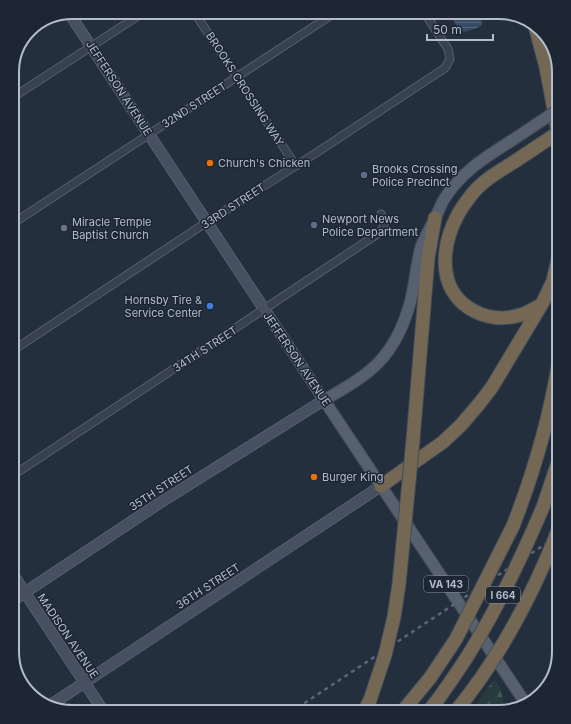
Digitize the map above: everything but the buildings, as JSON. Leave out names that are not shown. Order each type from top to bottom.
[{"type":"highway","points":[[538,36],[546,67],[552,99]]},
{"type":"highway","points":[[542,304],[521,315],[504,318],[487,317],[475,312],[464,305],[452,290],[446,273],[445,260],[450,234],[460,210],[472,193],[483,183],[552,137]]},
{"type":"highway","points":[[368,705],[385,656],[399,584],[428,258],[435,218]]},
{"type":"highway","points":[[381,486],[443,442],[461,425],[479,404],[492,387],[542,304],[552,283]]},
{"type":"highway","name":"I 664","points":[[408,705],[430,678],[459,633],[513,526],[530,480],[545,429],[552,394]]},
{"type":"highway","name":"I 664","points":[[434,705],[453,678],[487,624],[511,579],[543,507],[552,480]]},
{"type":"highway","points":[[460,705],[516,622],[552,547]]},
{"type":"main road","points":[[324,400],[368,372],[392,347],[410,303],[421,246],[444,200],[462,177],[471,167],[552,114]]},
{"type":"main road","name":"JEFFERSON AVENUE","points":[[324,400],[523,699]]},
{"type":"street","name":"JEFFERSON AVENUE","points":[[74,19],[324,400]]},
{"type":"street","points":[[19,93],[133,19]]},
{"type":"street","name":"BROOKS CROSSING WAY","points":[[199,19],[296,166]]},
{"type":"street","name":"32ND STREET","points":[[19,219],[325,19]]},
{"type":"street","name":"33RD STREET","points":[[19,346],[207,222],[296,166],[445,68],[450,59],[448,49],[429,19]]},
{"type":"street","name":"34TH STREET","points":[[19,471],[265,310],[379,233],[383,230],[385,222],[381,214]]},
{"type":"street","name":"35TH STREET","points":[[19,596],[158,504],[324,400]]},
{"type":"street","name":"36TH STREET","points":[[55,702],[381,486]]},
{"type":"street","name":"MADISON AVENUE","points":[[19,583],[99,705]]},
{"type":"green space","points":[[494,679],[502,694],[503,705],[476,705]]},
{"type":"water","points":[[452,19],[481,19],[482,25],[464,32],[457,26]]},
{"type":"railway","points":[[302,705],[552,540]]},
{"type":"place","name":"Church's Chicken","points":[[210,163]]},
{"type":"place","name":"Brooks Crossing Police Precinct","points":[[364,175]]},
{"type":"place","name":"Newport News Police Department","points":[[314,225]]},
{"type":"place","name":"Miracle Temple Baptist Church","points":[[64,228]]},
{"type":"place","name":"Hornsby Tire & Service Center","points":[[210,306]]},
{"type":"place","name":"Burger King","points":[[314,477]]}]
